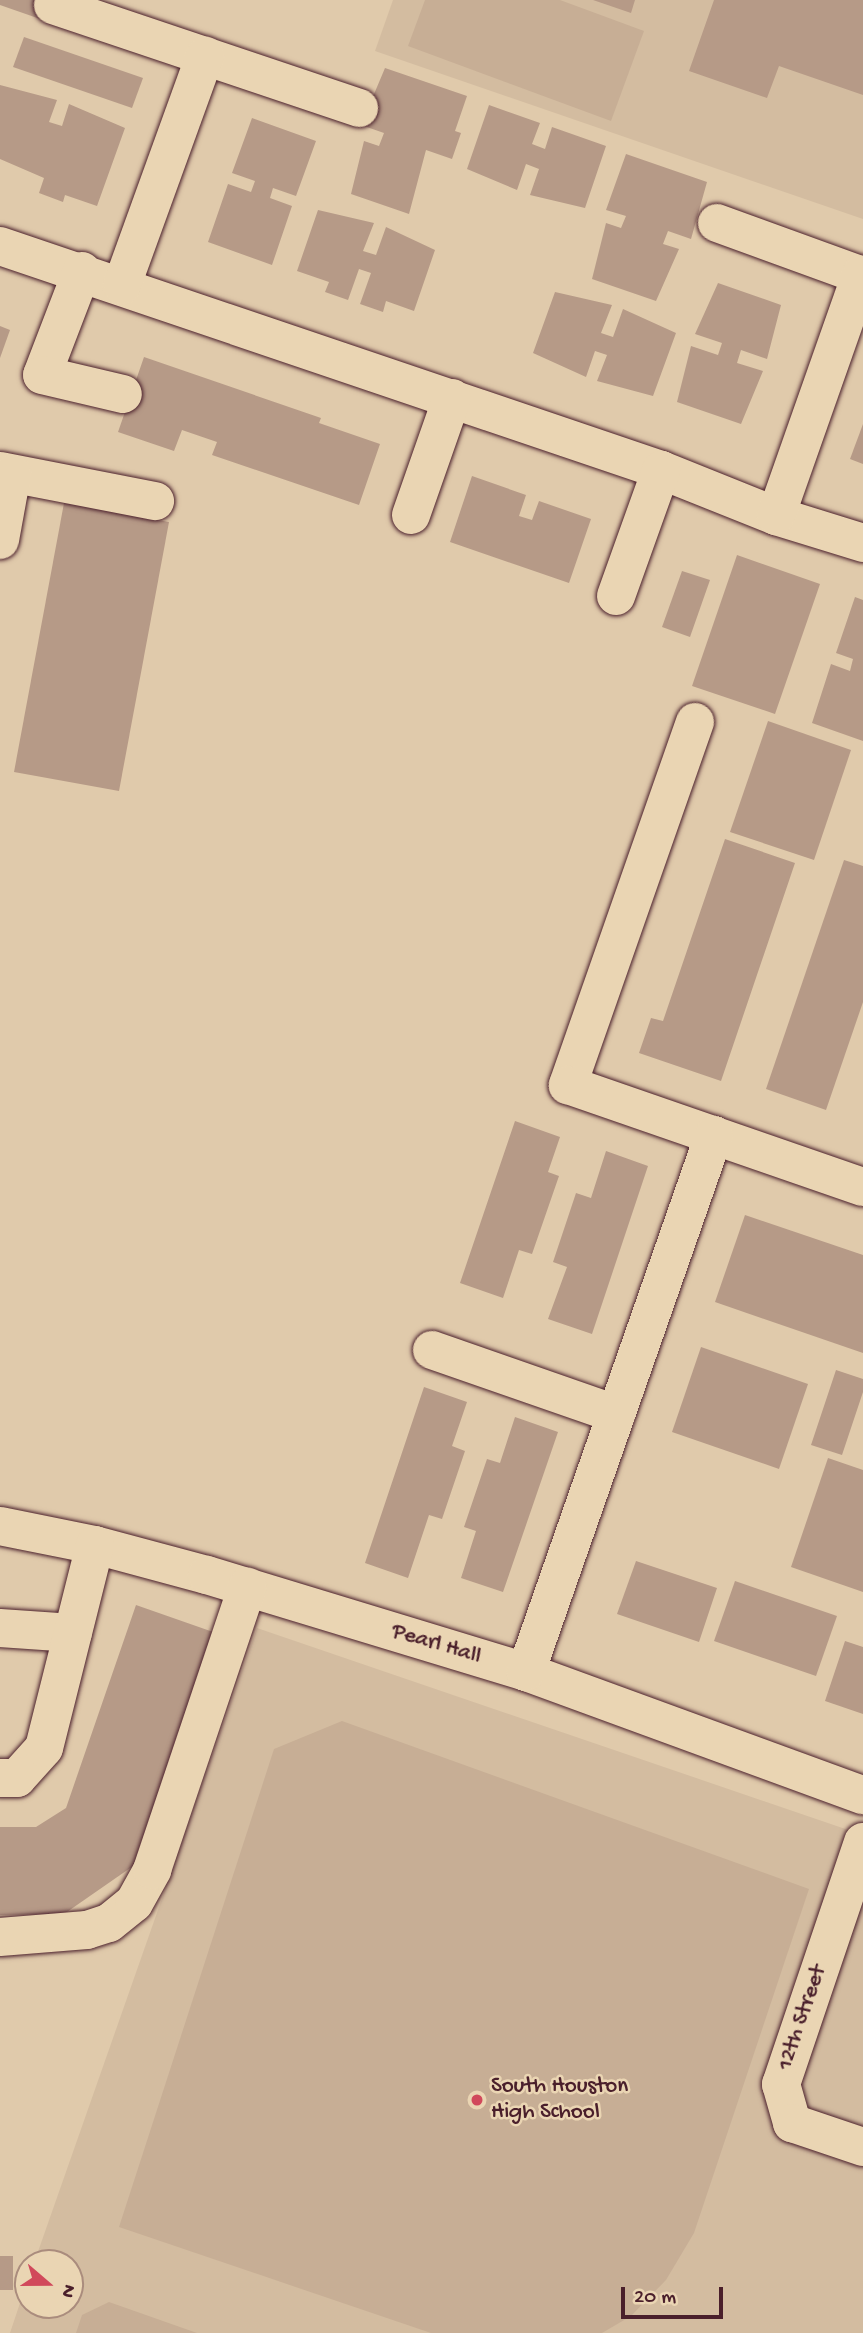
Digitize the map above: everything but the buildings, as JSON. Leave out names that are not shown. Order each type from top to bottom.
[{"type":"street","points":[[54,5],[359,108]]},
{"type":"street","points":[[122,285],[205,56]]},
{"type":"street","points":[[717,223],[862,275],[776,516]]},
{"type":"street","points":[[0,246],[82,271],[452,398],[661,470],[776,516],[863,543]]},
{"type":"street","points":[[82,271],[42,375],[123,394]]},
{"type":"street","points":[[411,515],[452,398]]},
{"type":"street","points":[[616,596],[661,470]]},
{"type":"street","points":[[0,540],[6,472],[155,501]]},
{"type":"street","points":[[695,722],[568,1085],[714,1135],[861,1180]]},
{"type":"street","points":[[526,1672],[714,1135]]},
{"type":"street","points":[[432,1350],[617,1414]]},
{"type":"street","name":"Pearl Hall","points":[[0,1526],[95,1545],[247,1587],[526,1672],[863,1795]]},
{"type":"street","points":[[0,1778],[17,1778],[44,1748],[95,1545]]},
{"type":"street","points":[[0,1937],[87,1930],[109,1923],[134,1903],[152,1870],[247,1587]]},
{"type":"street","points":[[0,1628],[73,1633]]},
{"type":"street","name":"12th Street","points":[[863,1842],[781,2084],[792,2123],[863,2147]]},
{"type":"shaded area","points":[[393,0],[863,0],[863,219],[375,51]]},
{"type":"shaded area","points":[[425,0],[560,0],[644,31],[611,121],[408,46]]},
{"type":"shaded area","name":"South Houston High School","points":[[257,1628],[863,1835],[863,2333],[10,2333],[15,2319],[84,2319],[84,2249],[39,2249]]},
{"type":"shaded area","name":"South Houston High School","points":[[342,1721],[809,1889],[694,2233],[666,2280],[631,2316],[602,2333],[431,2333],[119,2227],[274,1749]]},
{"type":"shaded area","points":[[109,2302],[197,2333],[76,2333],[84,2314]]},
{"type":"place","name":"South Houston High School","points":[[477,2100]]}]
